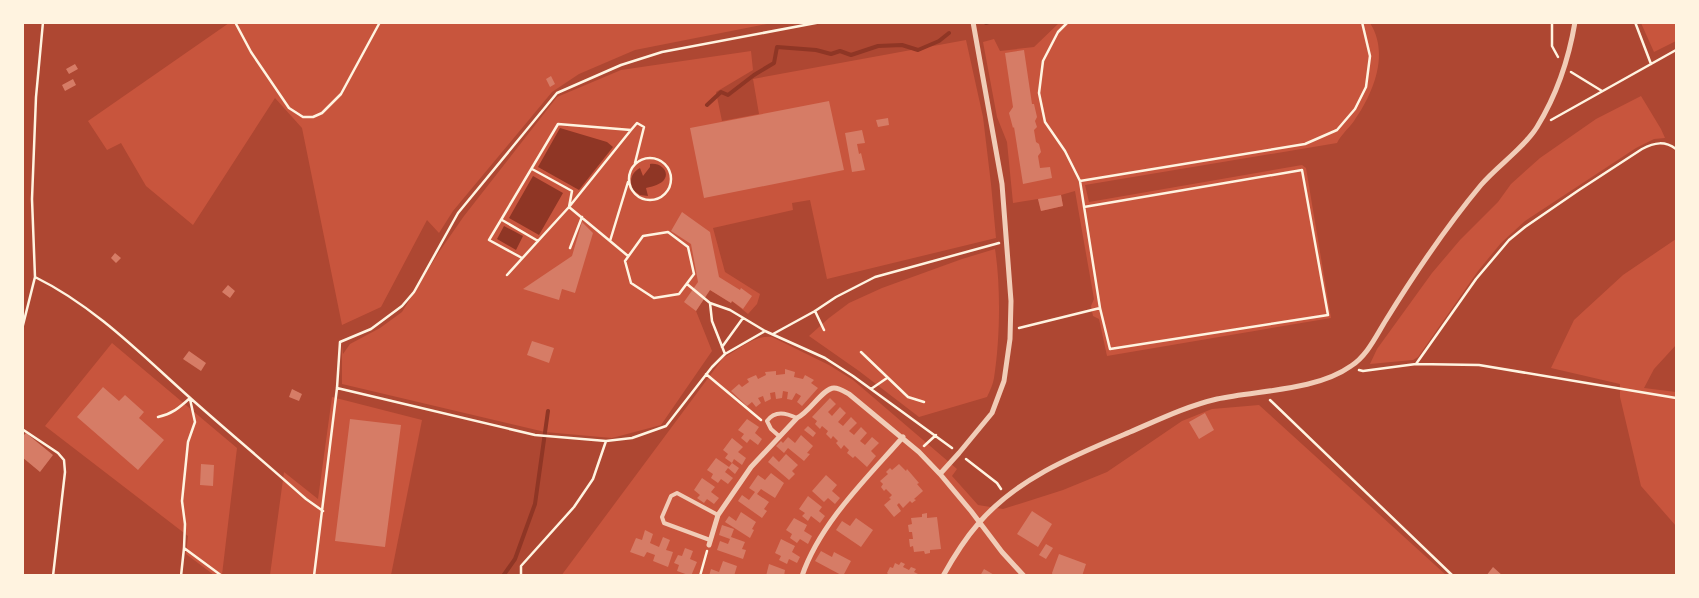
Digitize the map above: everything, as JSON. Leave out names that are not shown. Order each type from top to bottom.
[{"type":"street","points":[[940,474],[992,413],[1004,381],[1010,330],[1011,301],[1002,184],[973,22]]},
{"type":"street","points":[[942,576],[959,548],[978,523],[1006,497],[1030,480],[1097,446],[1187,409],[1214,400],[1291,388],[1327,378],[1351,367],[1364,355],[1409,282],[1483,182],[1536,129],[1563,68],[1576,22]]},
{"type":"street","points":[[709,542],[718,515],[750,467],[797,418],[803,416],[826,391],[834,388],[850,394],[919,452],[940,474],[971,511],[978,523],[1024,576]]},
{"type":"street","points":[[802,576],[816,546],[834,518],[903,437]]},
{"type":"lane","points":[[779,436],[771,429],[767,421],[773,415],[782,413],[797,418]]},
{"type":"lane","points":[[709,542],[664,523],[662,517],[671,496],[678,493],[718,515]]},
{"type":"path","points":[[22,329],[35,277],[33,189],[36,97],[43,22]]},
{"type":"path","points":[[235,22],[251,52],[288,108],[303,117],[313,117],[322,113],[341,94],[380,22]]},
{"type":"path","points":[[314,576],[337,388],[340,342],[371,329],[402,306],[414,292],[458,213],[557,93],[621,65],[662,52],[821,22]]},
{"type":"path","points":[[1068,22],[1058,32],[1044,61],[1039,94],[1045,122],[1065,151],[1080,181],[1084,207],[1100,308],[1110,350],[1328,315],[1302,170],[1084,207]]},
{"type":"path","points":[[1080,181],[1305,144],[1337,130],[1355,109],[1366,86],[1370,56],[1362,22]]},
{"type":"path","points":[[1552,22],[1552,46],[1563,68],[1602,91]]},
{"type":"path","points":[[1635,22],[1651,64]]},
{"type":"path","points":[[1536,129],[1676,50]]},
{"type":"path","points":[[506,275],[569,207],[637,122],[644,127],[635,163],[629,174],[610,241]]},
{"type":"path","points":[[522,258],[489,240],[558,124],[631,130]]},
{"type":"path","points":[[1416,364],[1476,279],[1509,240],[1533,221],[1651,144],[1666,143],[1676,149]]},
{"type":"path","points":[[628,180],[630,187],[638,196],[650,200],[662,196],[670,186],[671,175],[662,161],[652,157],[635,163]]},
{"type":"path","points":[[532,169],[572,191],[569,207]]},
{"type":"path","points":[[569,207],[628,256]]},
{"type":"path","points":[[570,248],[582,217]]},
{"type":"path","points":[[502,220],[538,241]]},
{"type":"path","points":[[668,232],[688,247],[694,274],[679,294],[654,298],[631,283],[625,261],[628,256],[643,236],[668,232]]},
{"type":"path","points":[[773,334],[836,297],[875,277],[1005,241]]},
{"type":"path","points":[[35,277],[56,287],[117,331],[190,398],[323,512]]},
{"type":"path","points":[[686,284],[710,303],[730,310],[765,331],[825,358],[936,435],[997,483],[1006,497]]},
{"type":"path","points":[[710,303],[712,321],[725,354]]},
{"type":"path","points":[[1010,330],[1100,308]]},
{"type":"path","points":[[815,311],[824,330]]},
{"type":"path","points":[[722,347],[744,318]]},
{"type":"path","points":[[337,388],[535,435],[606,441],[632,438],[666,426],[706,374],[725,354],[765,331]]},
{"type":"path","points":[[861,352],[908,397],[924,402]]},
{"type":"path","points":[[1351,367],[1363,371],[1416,364],[1479,365],[1676,398]]},
{"type":"path","points":[[706,374],[756,418],[767,421]]},
{"type":"path","points":[[871,389],[887,378]]},
{"type":"path","points":[[1262,392],[1453,576]]},
{"type":"path","points":[[158,417],[171,414],[190,398]]},
{"type":"path","points":[[181,576],[185,524],[182,501],[188,442],[195,422],[190,398]]},
{"type":"path","points":[[22,429],[64,460],[65,472],[53,576]]},
{"type":"path","points":[[919,452],[936,435]]},
{"type":"path","points":[[521,576],[521,566],[574,508],[594,479],[606,441]]},
{"type":"path","points":[[700,576],[709,542]]},
{"type":"path","points":[[184,548],[222,576]]},
{"type":"shaded area","points":[[22,23],[229,23],[88,121],[107,150],[121,143],[146,186],[193,225],[275,98],[302,128],[342,325],[381,307],[427,220],[439,233],[453,211],[552,92],[579,74],[635,50],[772,23],[1059,23],[1034,47],[1000,51],[994,39],[983,42],[997,117],[1007,142],[1013,203],[1038,199],[1041,211],[1063,206],[1061,195],[1075,191],[1094,299],[1091,306],[1093,316],[1099,319],[1107,356],[1331,318],[1306,168],[1302,165],[1089,202],[1085,185],[1337,143],[1361,110],[1377,74],[1379,48],[1376,35],[1370,23],[1641,23],[1654,52],[1676,41],[1676,239],[1623,275],[1574,320],[1551,368],[1620,384],[1620,397],[1641,486],[1676,526],[1676,575],[1446,575],[1259,405],[1212,409],[1182,421],[1107,472],[1063,490],[1003,509],[978,505],[952,476],[957,469],[853,380],[829,365],[772,337],[766,337],[753,340],[723,358],[561,576],[391,575],[422,420],[332,397],[318,499],[284,472],[270,575],[222,575],[237,448],[112,343],[45,426],[188,536],[186,554],[214,575],[23,575]],"holes":[[[966,40],[983,117],[996,238],[827,279],[810,200],[792,203],[793,210],[713,228],[725,272],[760,294],[757,304],[748,314],[732,301],[731,303],[710,290],[696,311],[712,351],[661,425],[612,438],[545,432],[342,384],[342,345],[343,354],[350,344],[380,328],[402,312],[464,216],[557,97],[621,70],[751,51],[753,70],[716,92],[722,121],[759,114],[753,79]],[[1641,96],[1665,138],[1654,139],[1636,148],[1525,221],[1501,243],[1478,271],[1418,357],[1413,360],[1370,364],[1377,349],[1432,273],[1460,240],[1498,202],[1511,184],[1540,158],[1596,119]],[[995,249],[999,296],[999,331],[994,378],[987,397],[919,417],[809,336],[849,303],[882,288]]]},
{"type":"shaded area","points":[[560,128],[607,142],[613,147],[579,190],[538,167]]},
{"type":"shaded area","points":[[650,164],[661,166],[664,169],[665,179],[659,184],[646,188],[648,196],[640,195],[633,190],[632,178],[640,168],[643,176],[650,167]]},
{"type":"shaded area","points":[[533,176],[563,193],[539,235],[509,218]]},
{"type":"shaded area","points":[[504,226],[523,236],[516,250],[497,239]]},
{"type":"shaded area","points":[[1676,345],[1676,392],[1644,388],[1654,369]]},
{"type":"building","points":[[1024,50],[1032,104],[1034,104],[1037,117],[1035,121],[1037,127],[1034,130],[1036,142],[1039,144],[1041,152],[1038,156],[1040,168],[1050,167],[1052,178],[1023,184],[1014,127],[1009,113],[1013,107],[1005,53]]},
{"type":"building","points":[[75,64],[78,69],[69,74],[66,69]]},
{"type":"building","points":[[551,76],[555,84],[550,87],[546,79]]},
{"type":"building","points":[[73,79],[76,85],[65,91],[62,85]]},
{"type":"building","points":[[829,101],[844,170],[704,198],[690,128]]},
{"type":"building","points":[[888,118],[889,125],[878,127],[876,120]]},
{"type":"building","points":[[862,130],[865,143],[857,144],[865,170],[852,172],[845,133]]},
{"type":"building","points":[[1061,195],[1063,206],[1041,211],[1038,199]]},
{"type":"building","points":[[682,212],[710,232],[719,277],[752,296],[743,309],[710,290],[696,311],[684,302],[698,282],[691,244],[671,231]]},
{"type":"building","points":[[582,222],[593,233],[575,293],[562,289],[559,300],[523,289],[572,256]]},
{"type":"building","points":[[115,253],[121,258],[116,263],[111,258]]},
{"type":"building","points":[[228,285],[235,291],[230,298],[222,292]]},
{"type":"building","points":[[532,341],[554,348],[549,363],[527,355]]},
{"type":"building","points":[[189,351],[206,363],[201,371],[183,359]]},
{"type":"building","points":[[785,369],[795,372],[794,377],[803,379],[805,375],[814,380],[811,383],[818,388],[802,406],[797,402],[801,396],[796,393],[792,400],[787,399],[788,392],[783,391],[782,398],[776,399],[775,392],[770,393],[771,399],[765,402],[763,396],[758,398],[761,403],[756,407],[752,402],[747,406],[731,391],[739,384],[742,387],[749,382],[747,379],[756,375],[758,379],[766,375],[765,372],[776,371],[776,375],[785,374]]},
{"type":"building","points":[[103,387],[119,401],[125,395],[144,412],[139,418],[164,440],[138,470],[77,417]]},
{"type":"building","points":[[292,389],[302,394],[299,401],[289,397]]},
{"type":"building","points":[[830,398],[836,404],[828,412],[832,416],[840,407],[846,413],[838,422],[843,426],[851,417],[857,423],[849,431],[854,435],[861,427],[867,433],[860,441],[865,445],[872,437],[879,443],[871,451],[876,456],[867,467],[855,456],[853,458],[847,453],[849,450],[844,445],[841,449],[836,443],[838,441],[833,436],[831,439],[826,434],[828,431],[822,426],[820,429],[815,424],[817,421],[812,417]]},
{"type":"building","points":[[1205,413],[1214,430],[1199,439],[1189,422]]},
{"type":"building","points":[[350,419],[401,425],[385,547],[335,541]]},
{"type":"building","points":[[747,419],[759,427],[755,433],[762,439],[758,445],[750,439],[747,443],[741,438],[744,434],[738,430]]},
{"type":"building","points":[[808,426],[816,433],[813,437],[804,430]]},
{"type":"building","points":[[26,433],[53,455],[40,472],[22,457],[22,437]]},
{"type":"building","points":[[801,435],[813,446],[807,453],[810,454],[804,461],[788,448],[784,453],[776,446],[781,441],[783,443],[788,437],[795,443]]},
{"type":"building","points":[[732,438],[743,447],[738,452],[746,458],[742,465],[734,459],[732,463],[725,458],[728,454],[723,450]]},
{"type":"building","points":[[786,454],[798,465],[792,471],[795,474],[789,480],[768,462],[773,456],[779,462]]},
{"type":"building","points":[[716,458],[729,467],[732,463],[739,468],[735,474],[728,468],[725,472],[733,478],[728,484],[721,479],[718,483],[711,478],[713,474],[707,470]]},
{"type":"building","points":[[201,464],[214,465],[213,486],[200,485]]},
{"type":"building","points":[[899,464],[906,471],[907,469],[923,491],[914,499],[916,500],[912,503],[910,501],[903,508],[899,503],[897,505],[901,511],[894,517],[884,505],[891,499],[889,498],[892,495],[886,489],[884,491],[881,487],[883,484],[880,481],[888,474],[886,472],[890,468],[892,470]]},
{"type":"building","points":[[771,473],[784,483],[775,498],[761,489],[757,494],[769,502],[764,509],[767,511],[762,518],[738,501],[742,495],[749,500],[755,492],[749,488],[758,475],[765,480]]},
{"type":"building","points":[[826,475],[837,485],[832,491],[840,498],[835,504],[828,498],[824,502],[812,491]]},
{"type":"building","points":[[702,478],[715,487],[711,492],[719,498],[714,504],[707,499],[704,503],[697,498],[700,495],[694,490]]},
{"type":"building","points":[[808,496],[822,507],[819,511],[825,516],[820,523],[811,516],[808,521],[802,516],[805,513],[799,509]]},
{"type":"building","points":[[1032,511],[1052,524],[1038,547],[1017,534]]},
{"type":"building","points":[[741,512],[756,522],[750,538],[725,522],[729,516],[736,521]]},
{"type":"building","points":[[927,513],[927,518],[937,517],[941,549],[930,550],[930,553],[925,554],[924,551],[914,552],[913,546],[910,547],[909,539],[913,539],[908,525],[912,524],[911,518],[922,517],[922,514]]},
{"type":"building","points":[[794,518],[807,525],[804,531],[812,536],[808,544],[800,539],[797,543],[790,538],[792,534],[786,530]]},
{"type":"building","points":[[856,518],[873,530],[861,547],[836,530],[842,521],[850,526]]},
{"type":"building","points":[[722,525],[734,529],[731,537],[745,542],[742,549],[746,550],[743,559],[717,550],[720,541],[728,544],[730,539],[719,535]]},
{"type":"building","points":[[645,530],[653,534],[650,543],[659,547],[663,537],[670,540],[666,550],[673,552],[668,567],[653,561],[655,555],[647,552],[644,557],[630,552],[636,538],[642,540]]},
{"type":"building","points":[[781,539],[795,546],[792,552],[800,557],[797,563],[789,559],[787,564],[779,560],[781,556],[775,553]]},
{"type":"building","points":[[1046,544],[1053,548],[1046,559],[1039,555]]},
{"type":"building","points":[[685,548],[693,551],[690,559],[697,562],[691,576],[677,571],[679,565],[674,563],[678,555],[682,556]]},
{"type":"building","points":[[821,551],[832,557],[834,552],[851,561],[843,576],[815,561]]},
{"type":"building","points":[[1059,554],[1086,564],[1082,576],[1053,576],[1052,573]]},
{"type":"building","points":[[723,561],[737,566],[734,576],[709,576],[711,569],[719,572]]},
{"type":"building","points":[[901,562],[905,564],[903,567],[909,570],[911,567],[916,569],[914,572],[922,576],[890,576],[887,573],[890,567],[893,568],[895,563],[899,565]]},
{"type":"building","points":[[769,564],[785,570],[784,576],[766,576]]},
{"type":"building","points":[[1493,567],[1503,576],[1486,576]]},
{"type":"building","points":[[984,569],[996,576],[980,576]]},
{"type":"waterway","points":[[707,105],[721,92],[728,95],[754,75],[774,63],[777,47],[816,50],[831,54],[840,51],[851,55],[878,46],[902,45],[918,50],[939,41],[949,33]]},
{"type":"waterway","points":[[503,576],[515,559],[535,504],[548,411]]}]
